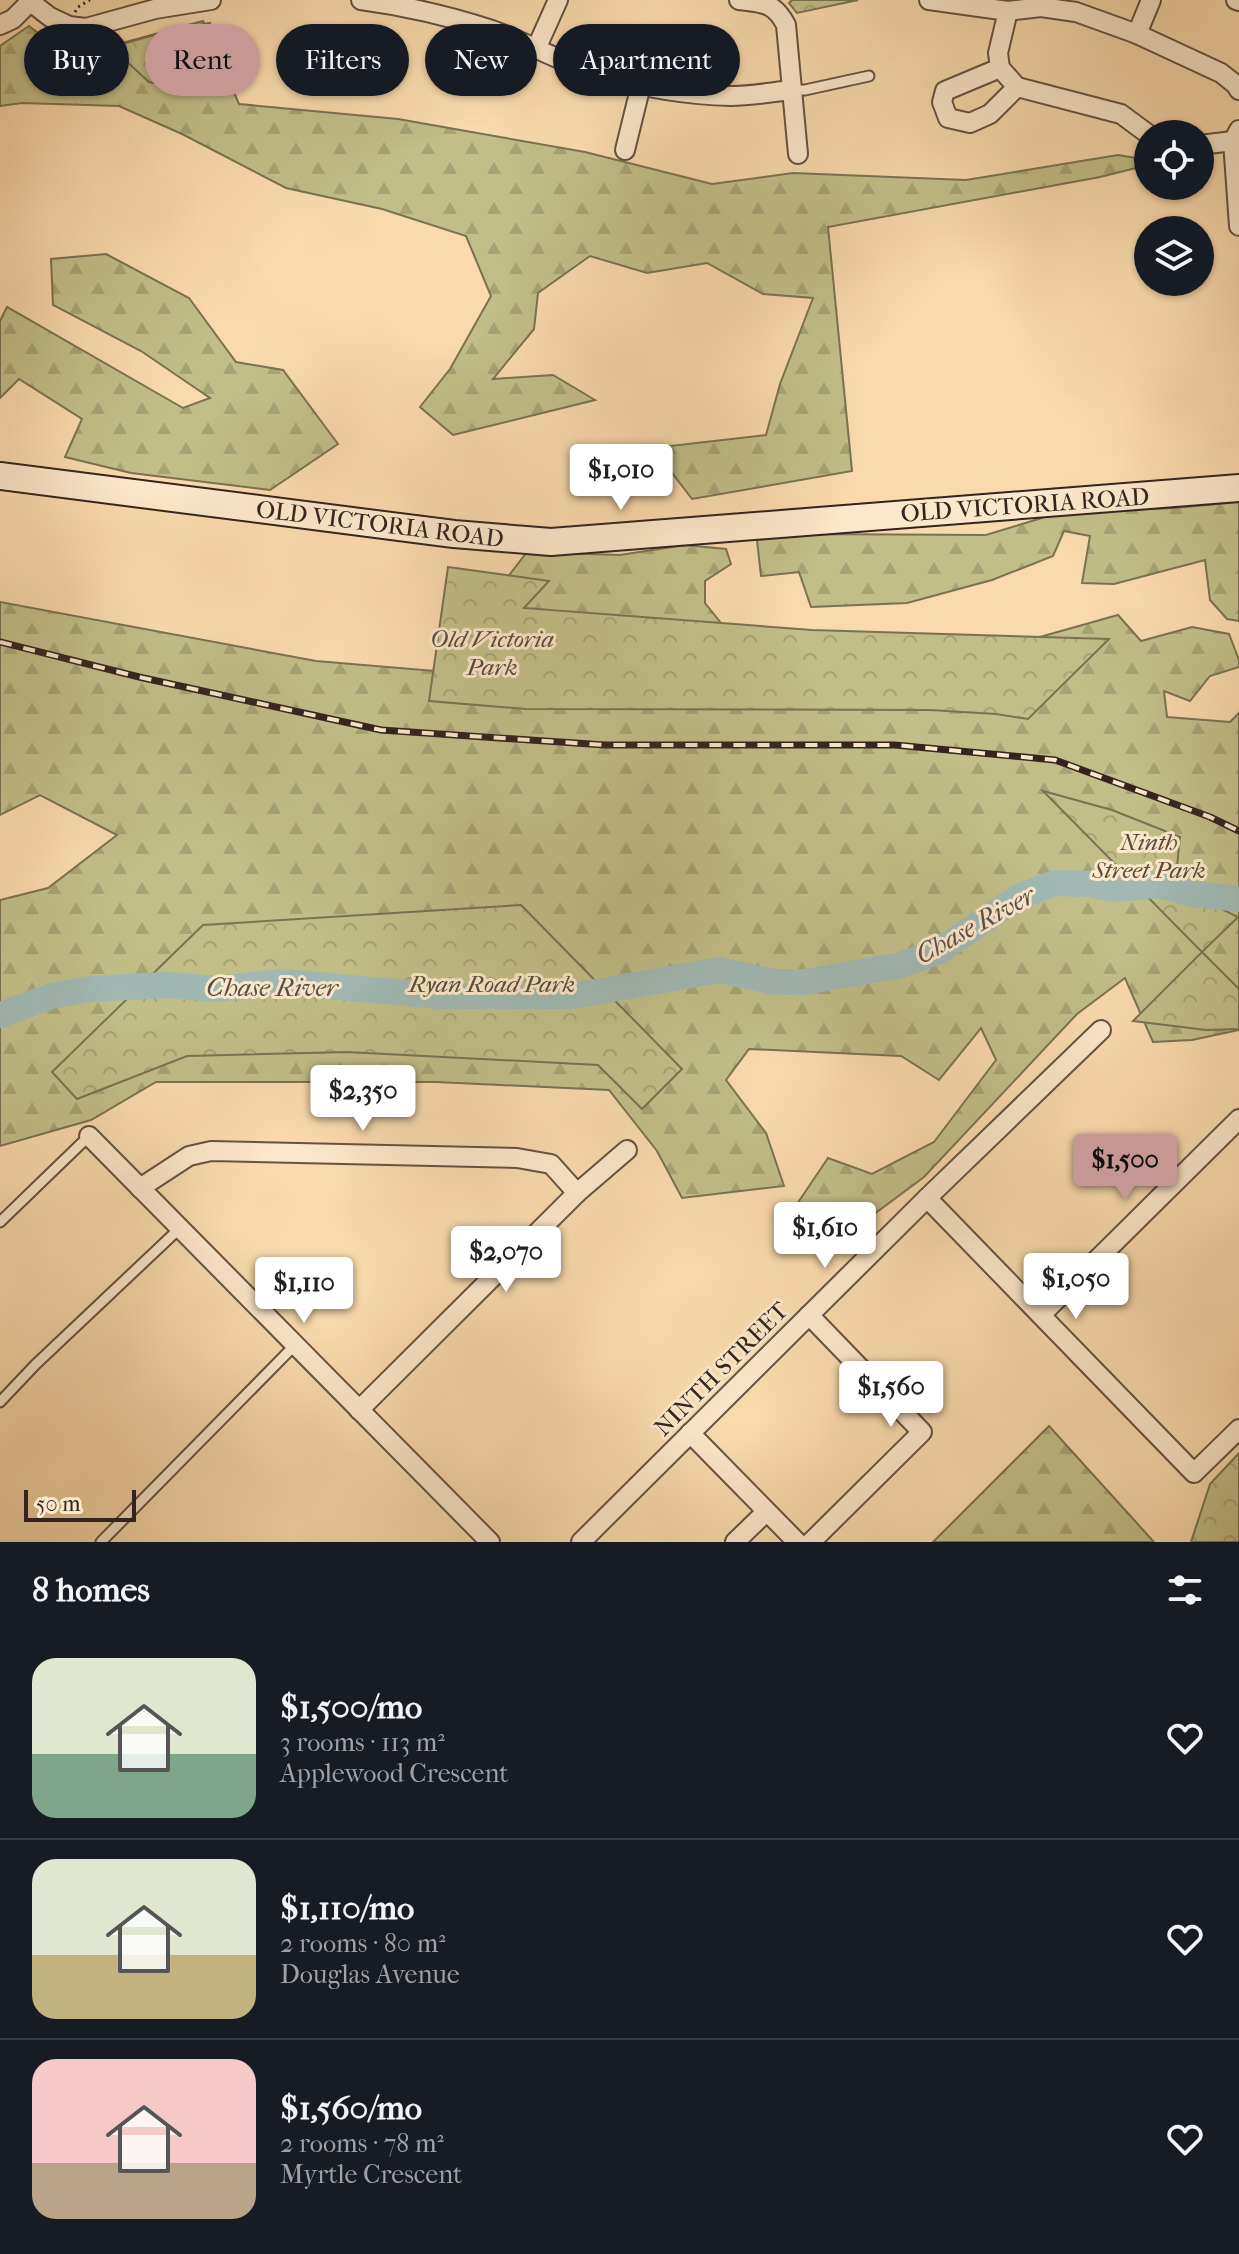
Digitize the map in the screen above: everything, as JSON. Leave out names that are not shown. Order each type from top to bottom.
[{"type":"street","points":[[0,25],[13,19],[29,1],[50,17],[69,26],[86,28],[155,9],[211,0]]},
{"type":"street","points":[[361,0],[394,4],[472,24]]},
{"type":"street","points":[[537,47],[558,0]]},
{"type":"street","points":[[739,0],[773,7],[786,25],[798,154]]},
{"type":"street","points":[[929,0],[1008,11],[1041,7],[1076,12],[1137,34],[1221,73],[1239,90]]},
{"type":"street","points":[[1137,34],[1151,0]]},
{"type":"street","points":[[1008,11],[998,53],[1000,68],[1017,87],[1121,114],[1134,124]]},
{"type":"street","points":[[1000,68],[945,91],[942,102],[948,118],[970,123],[990,114],[1017,87]]},
{"type":"street","points":[[740,95],[792,90]]},
{"type":"street","points":[[625,150],[638,96]]},
{"type":"street","points":[[1214,141],[1236,135],[1239,226]]},
{"type":"street","name":"OLD VICTORIA ROAD","points":[[0,476],[454,534],[551,542],[1239,488]]},
{"type":"street","name":"NINTH STREET","points":[[581,1542],[1101,1030]]},
{"type":"street","points":[[1041,1315],[1239,1119]]},
{"type":"street","points":[[89,1136],[490,1542]]},
{"type":"street","points":[[359,1410],[577,1193],[627,1150]]},
{"type":"street","points":[[140,1188],[189,1156],[211,1151],[517,1158],[551,1164],[577,1193]]},
{"type":"street","points":[[927,1198],[1194,1473],[1239,1429]]},
{"type":"street","points":[[809,1315],[922,1432],[811,1542]]},
{"type":"street","points":[[690,1433],[797,1542]]},
{"type":"street","points":[[735,1542],[766,1512]]},
{"type":"lane","points":[[792,90],[869,76]]},
{"type":"lane","points":[[0,1222],[89,1136]]},
{"type":"lane","points":[[0,1402],[180,1228]]},
{"type":"lane","points":[[101,1542],[295,1345]]},
{"type":"green space","points":[[792,0],[858,0],[797,13],[789,3]]},
{"type":"green space","points":[[24,29],[24,96],[129,96],[129,41],[145,37],[145,96],[236,96],[239,104],[398,119],[585,152],[712,184],[793,173],[966,180],[1118,155],[1134,158],[1134,168],[828,227],[852,471],[692,499],[653,448],[766,435],[780,384],[813,298],[763,294],[707,263],[647,273],[590,256],[538,293],[534,329],[493,379],[553,375],[595,400],[453,435],[420,407],[450,369],[491,296],[466,236],[382,209],[286,188],[182,134],[119,106],[22,103],[0,106],[0,46]]},
{"type":"green space","points":[[145,38],[145,78],[129,64],[129,42]]},
{"type":"green space","points":[[106,254],[189,298],[236,362],[283,370],[338,444],[270,490],[131,473],[65,457],[82,419],[19,379],[0,398],[0,321],[7,307],[183,408],[210,398],[141,351],[53,305],[51,259]]},
{"type":"green space","points":[[1239,502],[1239,621],[1227,619],[1210,600],[1205,560],[1114,584],[1082,583],[1090,536],[1064,531],[1053,556],[992,580],[907,603],[811,607],[799,572],[761,576],[757,540],[804,534],[986,535],[1058,513]]},
{"type":"green space","points":[[685,545],[726,549],[731,564],[705,581],[705,603],[741,648],[1022,642],[1118,615],[1141,641],[1192,627],[1229,634],[1239,667],[1210,676],[1190,701],[1164,691],[1167,717],[1230,722],[1239,713],[1239,1030],[1192,1040],[1153,1042],[1125,978],[1077,1014],[924,1177],[854,1229],[797,1204],[828,1158],[872,1174],[934,1142],[996,1060],[981,1028],[939,1080],[901,1056],[749,1049],[726,1080],[766,1133],[784,1186],[682,1198],[657,1151],[609,1090],[436,1082],[156,1082],[91,1120],[0,1146],[0,900],[48,888],[117,835],[40,795],[0,815],[0,602],[316,661],[435,671],[527,552],[620,555]]},
{"type":"green space","name":"Old Victoria Park","points":[[448,567],[549,581],[524,608],[812,630],[1109,639],[1028,719],[930,710],[526,709],[429,701]]},
{"type":"green space","name":"Ninth Street Park","points":[[1043,791],[1112,810],[1180,837],[1175,886],[1238,917],[1202,952]]},
{"type":"green space","name":"Ryan Road Park","points":[[521,905],[682,1069],[642,1109],[598,1065],[347,1052],[187,1056],[77,1099],[52,1072],[203,925]]},
{"type":"green space","name":"Ninth Street Park","points":[[1202,952],[1239,989],[1239,1029],[1206,1030],[1133,1021]]},
{"type":"green space","points":[[1049,1426],[1154,1542],[933,1542]]},
{"type":"green space","points":[[1239,1453],[1239,1542],[1191,1542],[1210,1484]]},
{"type":"waterway","name":"Chase River","points":[[0,1015],[51,996],[89,989],[165,985],[218,989],[282,982],[440,996],[572,996],[720,970],[774,982],[805,982],[901,965],[939,951],[1020,896],[1055,883],[1092,884],[1113,889],[1157,885],[1195,894],[1239,899]]},
{"type":"railway","points":[[0,642],[139,677],[381,730],[605,745],[895,745],[1055,760],[1210,817],[1239,831]]}]
